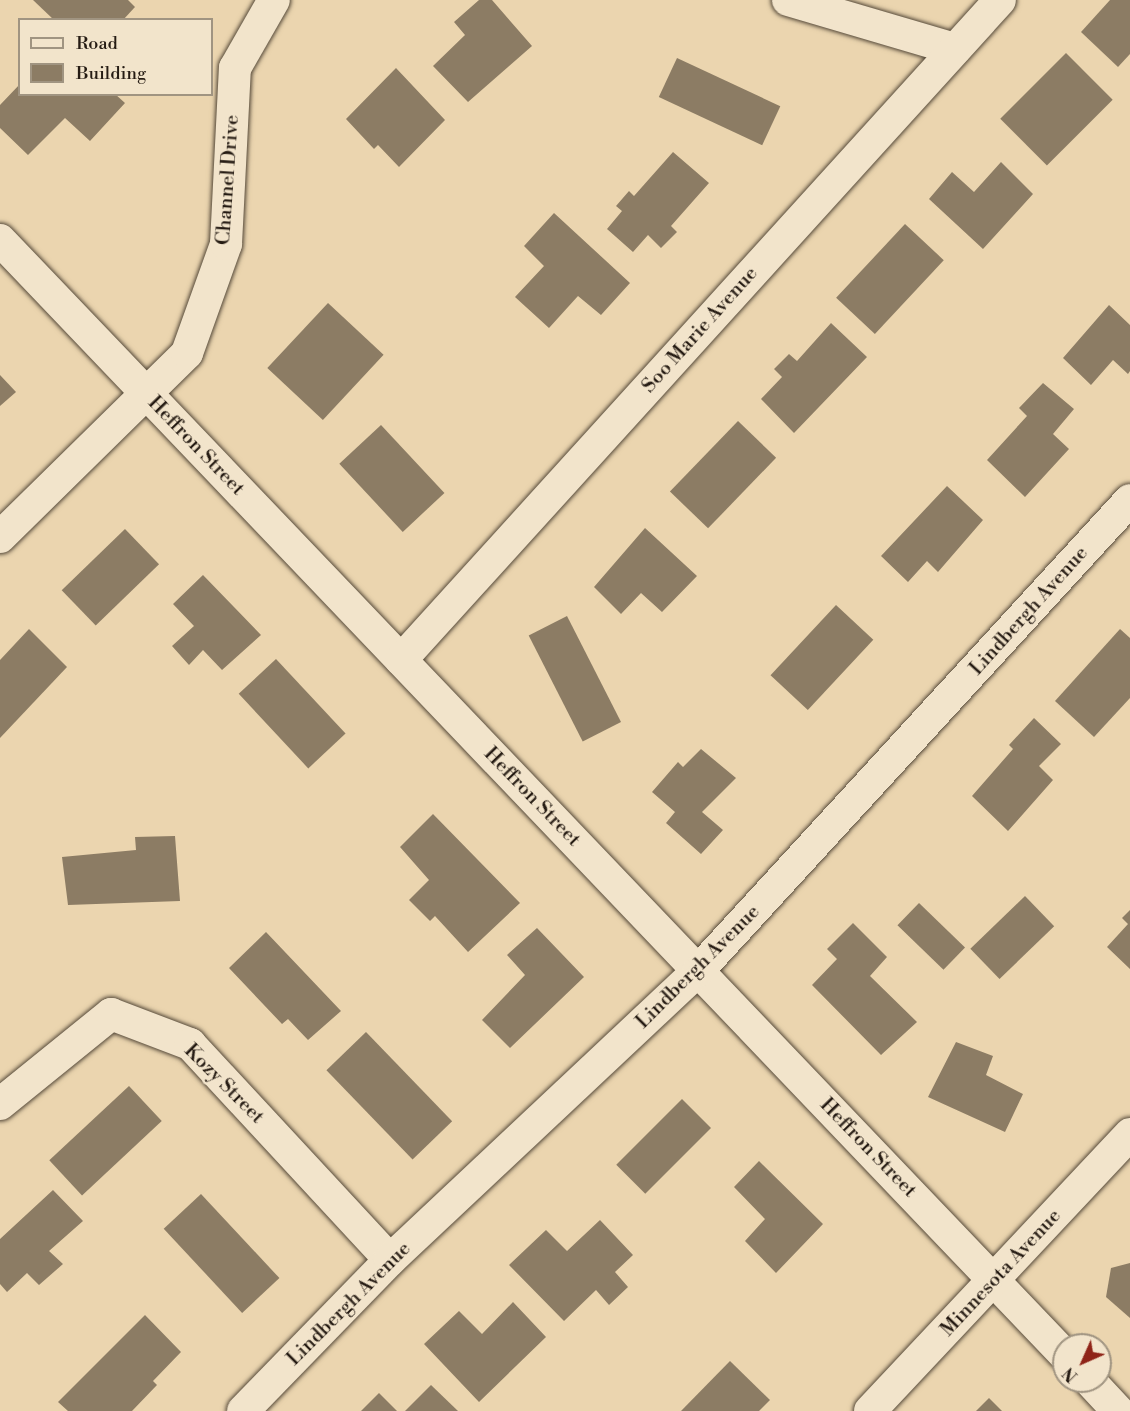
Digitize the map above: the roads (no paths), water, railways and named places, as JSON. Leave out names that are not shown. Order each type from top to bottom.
[{"type":"street","name":"Channel Drive","points":[[0,537],[187,353],[226,244],[235,68],[274,0]]},
{"type":"street","points":[[788,0],[955,49]]},
{"type":"street","name":"Soo Marie Avenue","points":[[401,660],[1000,0]]},
{"type":"street","name":"Heffron Street","points":[[0,240],[1052,1341]]},
{"type":"street","name":"Lindbergh Avenue","points":[[243,1411],[390,1260],[698,971],[1130,500]]},
{"type":"street","name":"Kozy Street","points":[[0,1104],[111,1014],[190,1044],[390,1260]]},
{"type":"street","name":"Minnesota Avenue","points":[[870,1411],[995,1282],[1130,1134]]},
{"type":"street","points":[[1101,1393],[1118,1411]]}]
